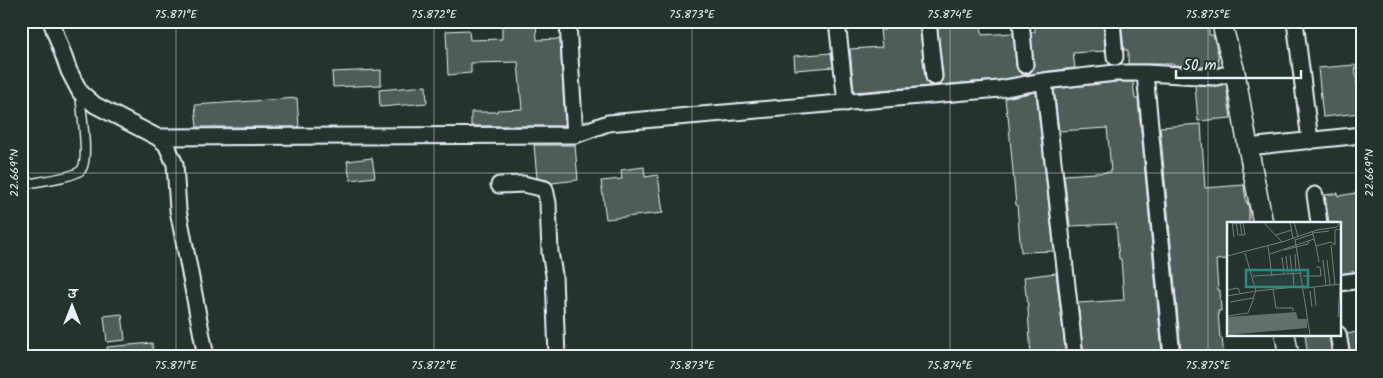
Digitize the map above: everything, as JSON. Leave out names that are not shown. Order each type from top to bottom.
[{"type":"street","points":[[51,21],[69,71],[80,92],[95,105],[162,140],[575,135],[608,124],[1000,89],[1044,81],[1115,73],[1216,77],[1235,72]]},
{"type":"street","points":[[568,21],[575,135]]},
{"type":"street","points":[[837,21],[846,104]]},
{"type":"street","points":[[928,21],[934,77]]},
{"type":"street","points":[[1021,21],[1025,65]]},
{"type":"street","points":[[1112,21],[1114,57]]},
{"type":"street","points":[[1221,21],[1235,72],[1263,222]]},
{"type":"street","points":[[1295,21],[1310,141]]},
{"type":"street","points":[[1145,73],[1172,357]]},
{"type":"street","points":[[1044,81],[1074,357]]},
{"type":"street","points":[[1248,147],[1362,136]]},
{"type":"street","points":[[162,140],[175,164],[178,210],[206,357]]},
{"type":"street","points":[[499,185],[524,184],[545,189],[548,203],[550,252],[554,275],[557,357]]},
{"type":"street","points":[[1315,195],[1320,222]]},
{"type":"street","points":[[1340,283],[1362,280]]},
{"type":"street","points":[[1285,336],[1289,357]]},
{"type":"street","points":[[1338,336],[1342,357]]},
{"type":"lane","points":[[21,185],[74,174],[81,170],[84,164],[85,149],[80,92]]},
{"type":"building","points":[[502,21],[536,21],[537,40],[560,39],[565,126],[471,126],[471,112],[497,112],[497,110],[522,109],[518,62],[471,63],[471,73],[448,75],[446,31],[469,30],[470,40],[502,39]]},
{"type":"building","points":[[885,21],[919,21],[925,78],[930,86],[854,92],[850,49],[882,47],[880,30],[885,30]]},
{"type":"building","points":[[937,21],[981,21],[982,35],[1013,33],[1016,66],[1022,74],[1030,73],[1034,68],[1031,32],[1035,32],[1035,21],[1103,21],[1105,51],[1073,53],[1075,68],[999,80],[939,85],[943,76]]},
{"type":"building","points":[[1121,21],[1209,21],[1209,35],[1213,35],[1218,53],[1219,67],[1174,64],[1128,64],[1128,50],[1124,50]]},
{"type":"building","points":[[831,53],[833,67],[795,70],[794,56]]},
{"type":"building","points":[[1355,65],[1360,113],[1323,117],[1318,68]]},
{"type":"building","points":[[381,70],[381,85],[333,87],[332,72]]},
{"type":"building","points":[[1116,82],[1133,82],[1135,99],[1138,99],[1162,353],[1129,357],[1084,357],[1078,303],[1124,300],[1121,259],[1119,259],[1116,224],[1070,226],[1064,175],[1111,172],[1107,128],[1059,131],[1054,89]]},
{"type":"building","points":[[1226,84],[1231,118],[1198,121],[1195,85],[1215,86]]},
{"type":"building","points":[[426,86],[427,103],[380,107],[379,90]]},
{"type":"building","points":[[1036,92],[1054,251],[1021,252],[1005,98]]},
{"type":"building","points":[[297,98],[299,127],[197,127],[195,105]]},
{"type":"building","points":[[1201,124],[1205,188],[1244,185],[1246,202],[1249,208],[1249,222],[1227,222],[1227,259],[1216,260],[1218,290],[1220,290],[1221,311],[1218,311],[1220,338],[1222,338],[1224,357],[1185,357],[1184,351],[1181,351],[1160,127]]},
{"type":"building","points":[[534,145],[575,145],[578,180],[552,183],[537,178]]},
{"type":"building","points":[[372,158],[375,177],[350,180],[347,161]]},
{"type":"building","points":[[644,167],[645,177],[658,175],[663,213],[606,219],[601,181],[622,179],[621,170]]},
{"type":"building","points":[[1362,192],[1362,271],[1340,274],[1340,222],[1329,222],[1325,195],[1338,193],[1338,196]]},
{"type":"building","points":[[1056,273],[1066,357],[1031,357],[1024,277]]},
{"type":"building","points":[[122,314],[125,340],[107,342],[104,316]]},
{"type":"building","points":[[1362,331],[1362,357],[1351,357],[1347,334]]},
{"type":"building","points":[[1305,336],[1329,336],[1332,357],[1308,357]]},
{"type":"building","points":[[152,343],[153,357],[107,357],[107,347]]}]
